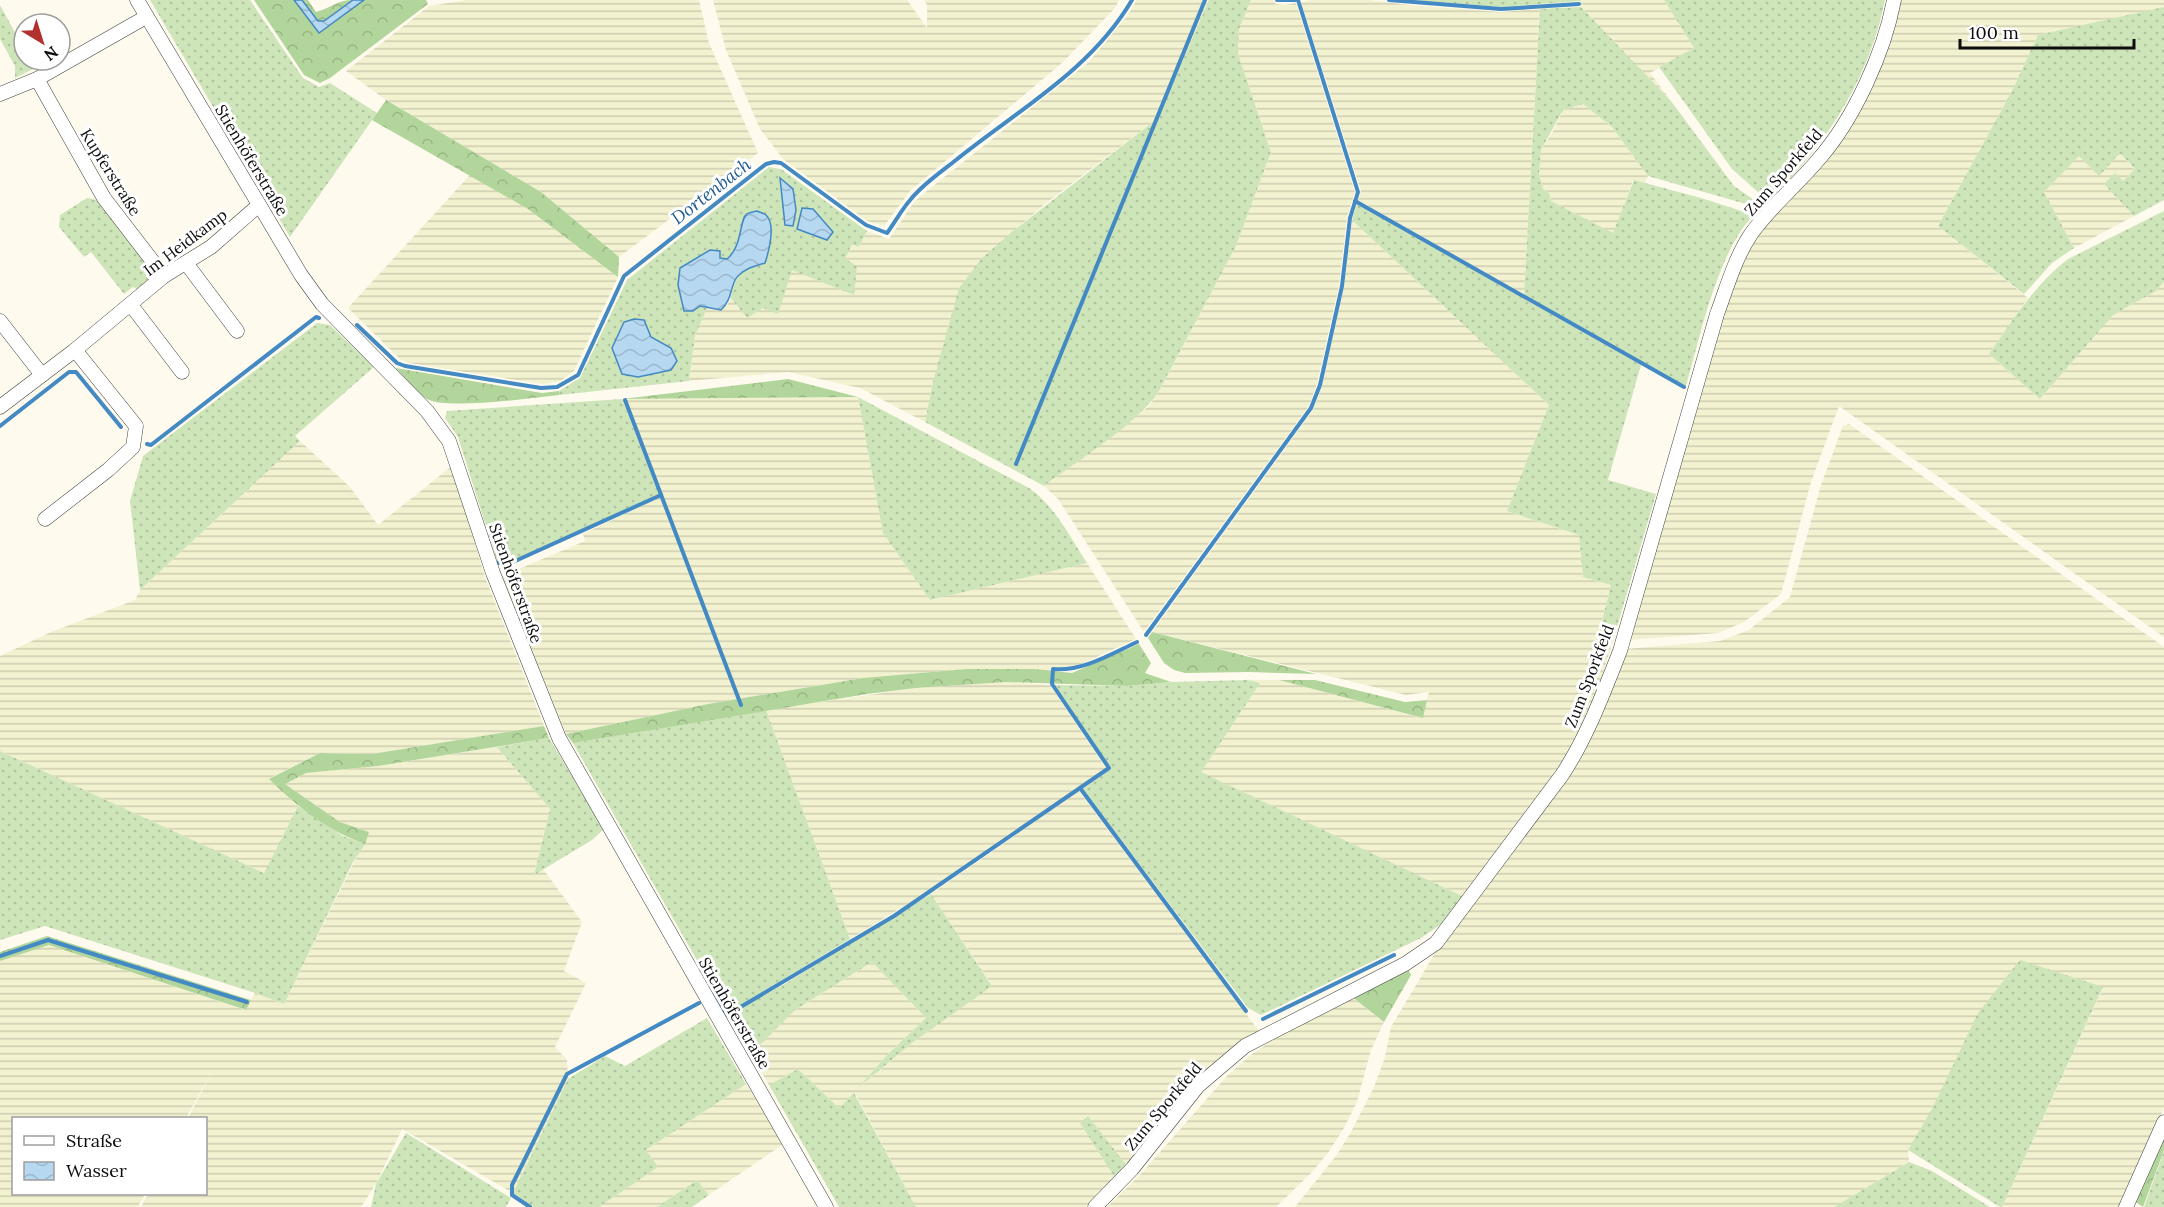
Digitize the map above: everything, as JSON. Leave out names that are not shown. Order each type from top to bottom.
[{"type":"street","name":"Stienhöferstraße","points":[[137,0],[301,275],[322,304],[427,411],[449,441],[493,573],[556,731],[826,1207]]},
{"type":"street","name":"Zum Sporkfeld","points":[[1095,1207],[1132,1168],[1198,1086],[1245,1046],[1405,964],[1436,943],[1562,776],[1598,705],[1620,651],[1717,314],[1737,261],[1758,225],[1820,158],[1844,124],[1881,46],[1894,0]]},
{"type":"street","points":[[0,94],[38,79],[146,17]]},
{"type":"street","name":"Kupferstraße","points":[[38,79],[104,198],[164,276]]},
{"type":"street","name":"Im Heidkamp","points":[[0,407],[75,350],[164,276],[211,247],[260,205]]},
{"type":"street","points":[[186,262],[237,330]]},
{"type":"street","points":[[131,305],[182,372]]},
{"type":"street","points":[[0,321],[42,375]]},
{"type":"street","points":[[45,519],[108,470],[133,447],[136,426],[75,350]]},
{"type":"street","points":[[2126,1207],[2164,1122]]},
{"type":"green space","points":[[150,0],[250,0],[303,78],[319,87],[330,83],[377,113],[290,237]]},
{"type":"green space","points":[[254,0],[294,0],[319,33],[364,0],[426,0],[428,4],[330,78],[320,83],[304,75]]},
{"type":"green space","points":[[302,0],[308,0],[316,12],[343,1],[353,0],[324,21],[318,21]]},
{"type":"green space","points":[[467,0],[699,0],[709,43],[758,153],[619,257],[541,192],[386,100],[346,71],[429,6]]},
{"type":"green space","points":[[713,0],[907,0],[927,28],[927,5],[924,0],[1119,0],[1115,8],[1062,63],[910,191],[884,226],[867,221],[783,159],[760,129],[726,50]]},
{"type":"green space","points":[[1137,0],[1209,0],[1158,118],[1045,204],[982,258],[933,382],[925,422],[860,388],[788,372],[689,381],[695,336],[707,308],[721,310],[728,304],[730,297],[746,317],[792,270],[845,259],[852,243],[859,247],[867,231],[889,239],[914,202],[1089,62],[1127,16]]},
{"type":"green space","points":[[1209,0],[1251,0],[1239,29],[1238,54],[1271,152],[1236,246],[1158,393],[1120,431],[1044,486],[925,422],[933,382],[959,288],[982,258],[1013,231],[1158,118]]},
{"type":"green space","points":[[1251,0],[1273,0],[1276,4],[1285,5],[1296,3],[1355,192],[1347,217],[1339,286],[1317,384],[1309,406],[1144,632],[1058,499],[1044,486],[1149,406],[1162,386],[1236,246],[1271,152],[1238,54],[1239,29]]},
{"type":"green space","points":[[1369,0],[1501,12],[1540,9],[1524,295],[1358,200],[1361,191],[1301,2]]},
{"type":"green space","points":[[1410,0],[1580,0],[1581,1],[1501,7]]},
{"type":"green space","points":[[1580,0],[1664,0],[1694,48],[1650,73],[1671,101],[1581,7]]},
{"type":"green space","points":[[1664,0],[1885,0],[1868,57],[1842,110],[1808,158],[1768,201],[1732,169],[1659,67],[1694,48]]},
{"type":"green space","points":[[1899,0],[2164,0],[2164,7],[2158,10],[2038,35],[2013,89],[1938,226],[2028,298],[1989,354],[2040,399],[2113,315],[2156,291],[2164,282],[2164,637],[1839,406],[1811,482],[1781,594],[1744,622],[1718,633],[1628,640],[1733,280],[1757,234],[1825,162]]},
{"type":"green space","points":[[0,5],[12,27],[12,61],[0,39]]},
{"type":"green space","points":[[1581,7],[1671,101],[1734,186],[1763,206],[1760,208],[1648,176],[1612,127],[1583,104],[1563,110],[1541,150],[1539,174],[1543,189],[1549,193],[1551,201],[1613,233],[1634,180],[1754,215],[1741,230],[1720,272],[1686,386],[1524,295],[1540,9]]},
{"type":"green space","points":[[2164,7],[2164,200],[2134,216],[2104,184],[2115,173],[2123,181],[2135,169],[2120,153],[2099,176],[2079,156],[2044,192],[2074,248],[2052,263],[2024,294],[1938,226],[2013,89],[2038,35]]},
{"type":"green space","points":[[15,72],[27,72],[15,78]]},
{"type":"green space","points":[[386,100],[541,192],[619,257],[618,277],[528,209],[372,120]]},
{"type":"green space","points":[[1583,104],[1612,127],[1648,176],[1645,183],[1633,180],[1614,234],[1551,201],[1549,193],[1543,189],[1539,174],[1541,150],[1563,110]]},
{"type":"green space","points":[[2120,153],[2135,170],[2122,182],[2104,184],[2134,216],[2074,248],[2044,192],[2079,155],[2107,165]]},
{"type":"green space","points":[[769,167],[781,169],[867,231],[859,247],[852,244],[845,259],[857,266],[854,295],[792,270],[778,314],[763,308],[747,318],[730,297],[741,274],[765,263],[742,220],[737,246],[727,259],[720,258],[693,311],[700,306],[707,308],[695,336],[689,381],[559,395],[559,391],[580,378],[627,280]]},
{"type":"green space","points":[[470,175],[528,209],[618,277],[574,371],[559,382],[542,384],[409,363],[401,360],[348,308]]},
{"type":"green space","points":[[87,198],[98,200],[152,272],[149,280],[137,289],[133,287],[124,294],[91,252],[84,257],[59,227],[60,215]]},
{"type":"green space","points":[[1357,204],[1641,365],[1608,480],[1656,494],[1614,637],[1596,645],[1611,585],[1583,577],[1579,535],[1507,511],[1549,405],[1352,220]]},
{"type":"green space","points":[[2164,211],[2164,282],[2156,291],[2113,315],[2040,399],[1989,354],[2035,291],[2068,259]]},
{"type":"green space","points":[[1352,220],[1549,405],[1507,511],[1579,535],[1583,577],[1611,585],[1596,644],[1614,637],[1594,704],[1558,772],[1464,897],[1200,772],[1259,684],[1247,680],[1279,680],[1422,718],[1429,692],[1406,695],[1152,632],[1313,410],[1322,386],[1344,286]]},
{"type":"green space","points":[[317,323],[330,325],[374,367],[295,436],[300,441],[140,590],[130,501],[143,456]]},
{"type":"green space","points":[[396,368],[542,393],[559,391],[559,395],[492,402],[439,402],[429,400],[421,394]]},
{"type":"green space","points":[[788,379],[858,397],[622,399]]},
{"type":"green space","points":[[858,397],[883,533],[930,600],[1087,563],[1136,639],[1081,664],[1064,668],[1051,667],[1050,671],[966,669],[863,678],[708,704],[566,734],[502,576],[585,541],[583,534],[660,497],[622,399]]},
{"type":"green space","points":[[858,397],[1029,488],[1054,513],[1087,563],[930,600],[883,533]]},
{"type":"green space","points":[[622,399],[659,494],[514,561],[497,561],[458,437],[445,418],[447,411]]},
{"type":"green space","points":[[1849,424],[2164,647],[2164,1108],[2120,1207],[2002,1207],[2103,988],[2020,961],[1908,1150],[1909,1162],[1834,1207],[1295,1207],[1336,1156],[1351,1132],[1374,1087],[1385,1057],[1391,1027],[1441,943],[1567,778],[1625,649],[1720,641],[1749,630],[1790,597],[1821,485],[1843,426]]},
{"type":"green space","points":[[300,441],[350,487],[378,525],[452,466],[485,577],[544,726],[372,754],[320,753],[270,778],[298,806],[264,873],[0,751],[0,656],[51,632],[135,600],[140,590]]},
{"type":"green space","points":[[1152,632],[1316,674],[1185,673],[1174,670],[1164,663],[1148,638]]},
{"type":"green space","points":[[1139,644],[1151,663],[1145,673],[1171,682],[1127,686],[1006,682],[916,688],[867,694],[573,743],[566,734],[708,704],[863,678],[966,669],[1034,669],[1072,673]]},
{"type":"green space","points":[[1247,680],[1260,683],[1201,772],[1464,897],[1443,923],[1421,938],[1261,1015],[1248,1008],[1083,789],[1111,769],[1054,685],[1127,686]]},
{"type":"green space","points":[[1279,680],[1315,680],[1405,702],[1427,700],[1423,718]]},
{"type":"green space","points":[[1006,682],[1050,685],[1106,768],[929,891],[850,939],[766,710],[916,688]]},
{"type":"green space","points":[[766,710],[850,939],[727,1013],[573,743]]},
{"type":"green space","points":[[544,726],[549,738],[378,766],[306,773],[285,784],[340,822],[369,832],[365,844],[313,817],[269,779],[320,753],[372,754]]},
{"type":"green space","points":[[549,738],[604,829],[592,840],[534,875],[550,809],[497,747]]},
{"type":"green space","points":[[497,747],[550,809],[534,874],[543,869],[582,922],[564,971],[586,983],[555,1047],[567,1060],[568,1079],[513,1193],[402,1129],[376,1184],[361,1207],[141,1207],[147,1195],[207,1195],[207,1117],[189,1117],[213,1070],[187,1117],[12,1117],[12,1195],[144,1195],[138,1207],[0,1207],[0,961],[49,945],[245,1010],[255,993],[284,1004],[369,832],[340,822],[285,784],[306,773],[378,766]]},
{"type":"green space","points":[[0,751],[264,873],[298,806],[343,836],[365,844],[353,862],[284,1004],[45,926],[0,940]]},
{"type":"green space","points":[[1079,791],[1259,1031],[1217,1060],[1194,1082],[1127,1166],[1088,1117],[1080,1123],[1115,1178],[1086,1207],[916,1207],[855,1093],[839,1108],[798,1069],[769,1085],[751,1054],[795,1010],[872,962],[926,1018],[889,1053],[862,1085],[912,1043],[992,985],[931,894]]},
{"type":"green space","points":[[931,894],[992,986],[912,1043],[858,1088],[889,1053],[926,1018],[872,962],[795,1010],[751,1054],[729,1015],[783,985]]},
{"type":"green space","points":[[47,936],[251,1000],[246,1010],[49,945],[0,961],[0,952]]},
{"type":"green space","points":[[2020,960],[2103,987],[2002,1207],[2000,1207],[1908,1150],[1933,1107],[1978,1013]]},
{"type":"green space","points":[[1408,969],[1411,975],[1384,1022],[1351,996]]},
{"type":"green space","points":[[1351,996],[1384,1022],[1371,1050],[1357,1102],[1328,1153],[1276,1207],[1107,1207],[1139,1176],[1227,1076],[1252,1054],[1277,1037]]},
{"type":"green space","points":[[707,1018],[746,1084],[646,1150],[658,1167],[599,1207],[533,1207],[513,1193],[568,1079],[605,1056],[625,1066]]},
{"type":"green space","points":[[798,1069],[839,1108],[854,1093],[916,1207],[839,1207],[769,1085]]},
{"type":"green space","points":[[746,1084],[785,1143],[709,1195],[697,1180],[657,1207],[599,1207],[657,1167],[646,1150]]},
{"type":"green space","points":[[1088,1116],[1127,1166],[1115,1178],[1080,1123]]},
{"type":"green space","points":[[406,1133],[511,1198],[506,1207],[371,1207],[376,1184]]},
{"type":"green space","points":[[2164,1133],[2164,1150],[2143,1207],[2134,1201]]},
{"type":"green space","points":[[2164,1151],[2164,1207],[2144,1207]]},
{"type":"green space","points":[[1909,1162],[1932,1171],[1990,1207],[1834,1207]]},
{"type":"green space","points":[[697,1180],[709,1195],[692,1207],[657,1207]]},
{"type":"water","points":[[294,0],[302,0],[318,21],[324,21],[353,0],[364,0],[319,33]]},
{"type":"water","points":[[780,178],[793,189],[796,210],[793,226],[785,225]]},
{"type":"water","points":[[802,208],[813,209],[833,232],[827,240],[797,229]]},
{"type":"water","points":[[757,211],[766,215],[771,225],[771,238],[765,263],[747,269],[738,276],[728,301],[721,310],[700,306],[693,311],[684,311],[678,285],[680,268],[710,250],[720,251],[720,258],[727,259],[736,247],[744,217],[748,213]]},
{"type":"water","points":[[634,319],[644,320],[651,337],[671,348],[677,361],[671,370],[638,377],[622,374],[612,348],[624,322]]},
{"type":"waterway","name":"Dortenbach","points":[[357,325],[397,363],[405,366],[541,388],[557,387],[578,375],[624,276],[766,164],[781,163],[866,225],[887,233],[908,203],[927,183],[1075,68],[1096,48],[1132,0]]},
{"type":"waterway","points":[[1016,464],[1205,0]]},
{"type":"waterway","points":[[1277,0],[1296,0]]},
{"type":"waterway","points":[[1146,635],[1311,408],[1320,385],[1342,286],[1350,218],[1358,192],[1298,0]]},
{"type":"waterway","points":[[1389,0],[1501,9],[1579,4]]},
{"type":"waterway","points":[[1355,201],[1684,387]]},
{"type":"waterway","points":[[147,444],[151,445],[316,317],[319,318]]},
{"type":"waterway","points":[[0,426],[69,372],[76,372],[121,427]]},
{"type":"waterway","points":[[625,400],[741,705]]},
{"type":"waterway","points":[[497,563],[513,562],[661,495]]},
{"type":"waterway","points":[[714,994],[727,1015],[894,916],[1109,768],[1052,684],[1053,669],[1085,665],[1137,642]]},
{"type":"waterway","points":[[1080,788],[1246,1011]]},
{"type":"waterway","points":[[0,956],[48,940],[247,1002]]},
{"type":"waterway","points":[[1263,1019],[1394,955]]},
{"type":"waterway","points":[[530,1207],[512,1195],[512,1185],[567,1074],[699,1003]]}]
